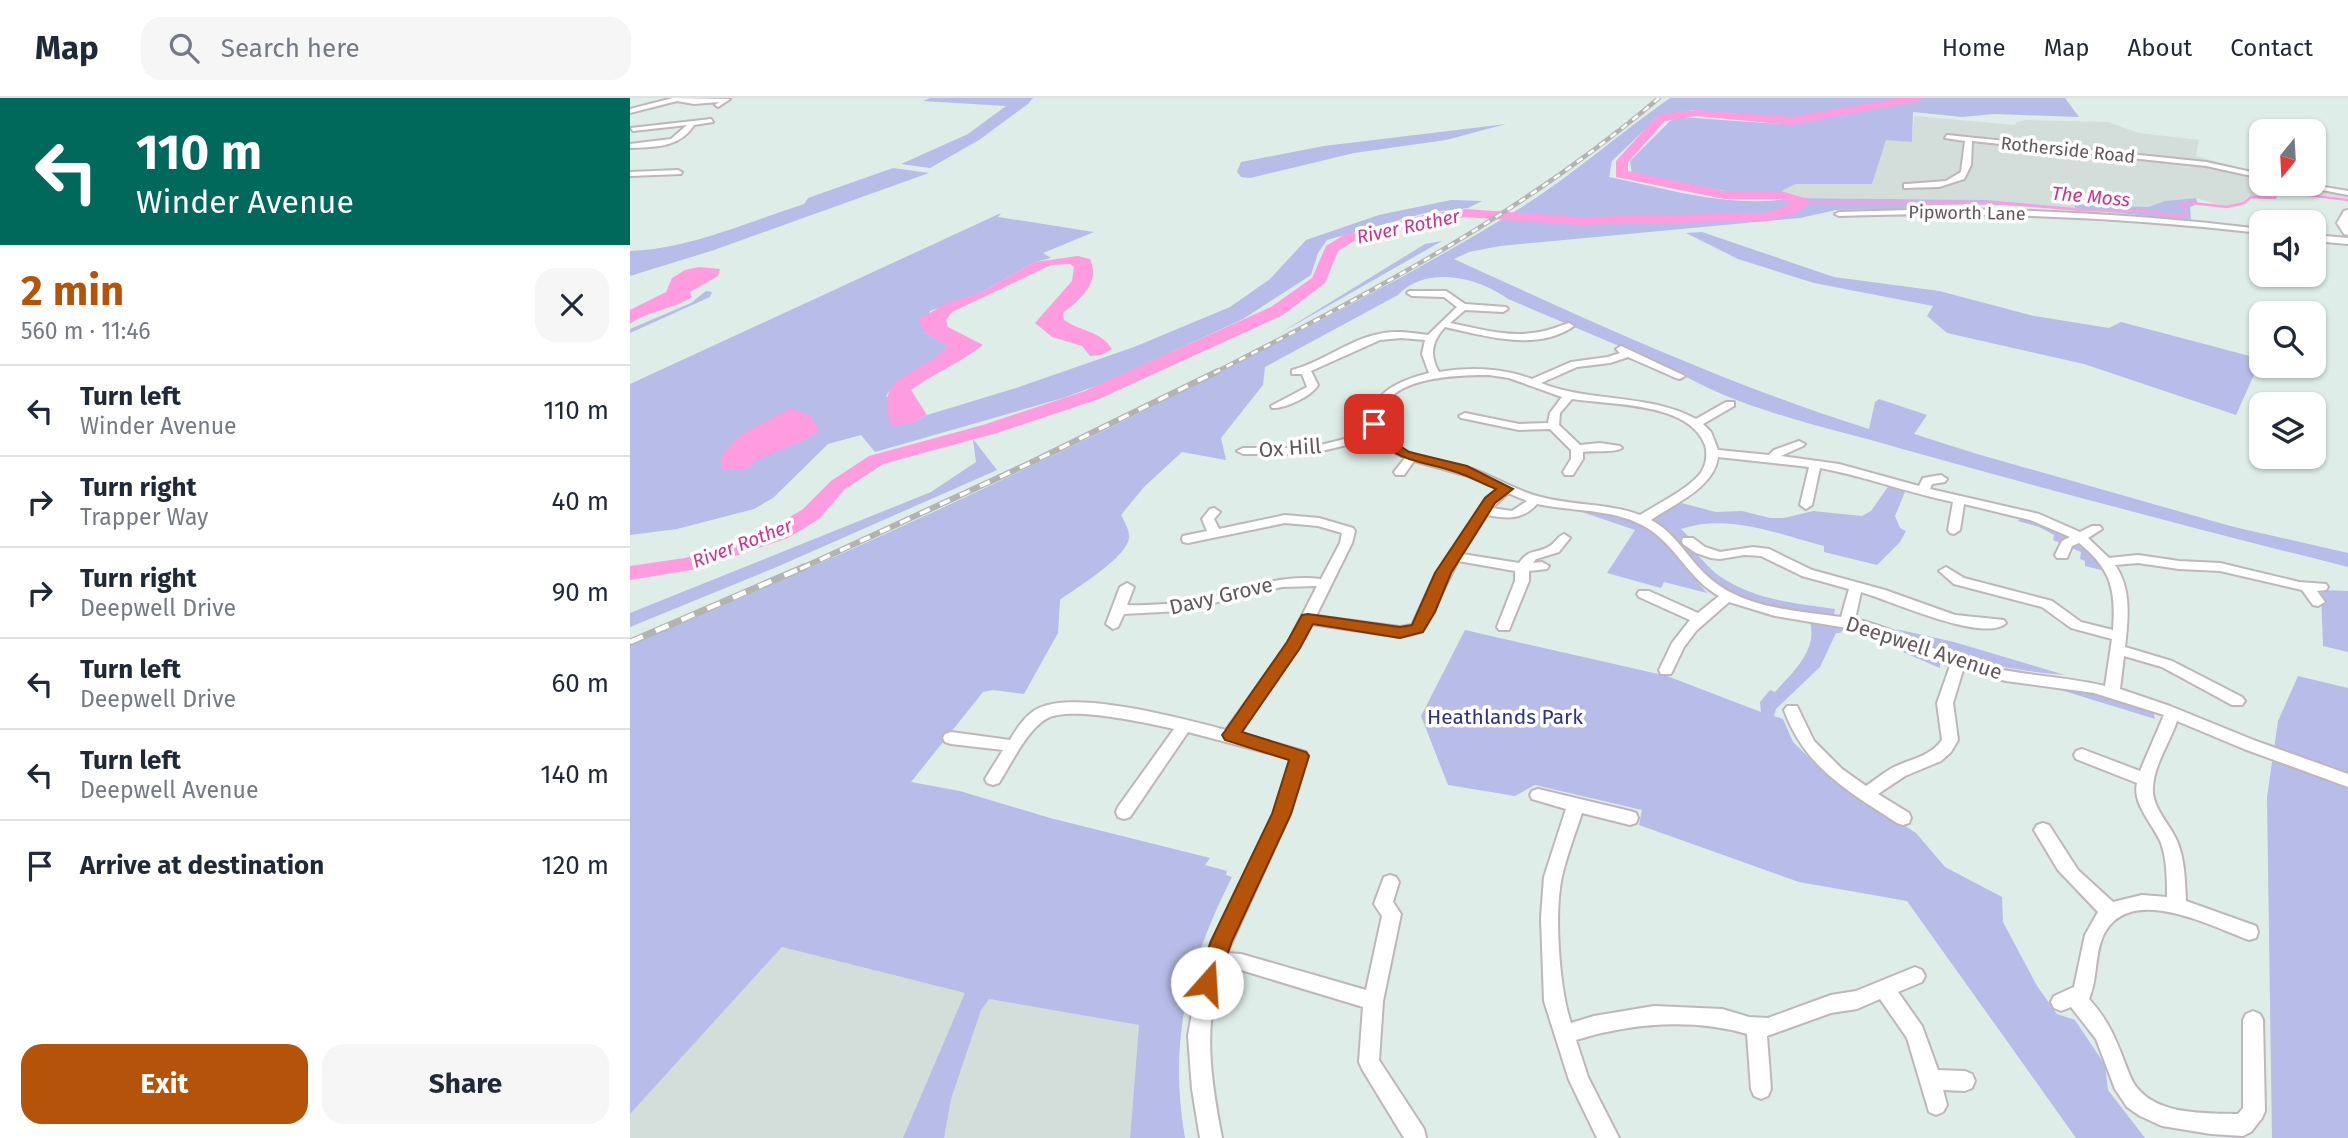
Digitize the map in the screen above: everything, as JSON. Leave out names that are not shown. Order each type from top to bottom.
[{"type":"main road","points":[[2348,213],[2343,223],[2348,232]]},
{"type":"street","points":[[630,111],[679,98],[694,102],[727,99],[718,105]]},
{"type":"street","points":[[630,117],[634,120],[632,131],[711,121]]},
{"type":"street","points":[[630,146],[673,141],[686,133],[692,123]]},
{"type":"street","name":"Rotherside Road","points":[[1947,137],[2206,164],[2249,173]]},
{"type":"street","points":[[1907,186],[1939,184],[1961,178],[1965,172],[1968,139]]},
{"type":"street","points":[[630,174],[678,172]]},
{"type":"street","points":[[2326,189],[2348,193]]},
{"type":"street","name":"Pipworth Lane","points":[[1839,214],[2089,215],[2249,230]]},
{"type":"street","points":[[2326,239],[2348,241]]},
{"type":"street","points":[[1412,293],[1446,295],[1463,307],[1503,309]]},
{"type":"street","points":[[1435,375],[1426,356],[1431,338],[1463,307]]},
{"type":"street","points":[[1443,324],[1511,340],[1543,337],[1569,326]]},
{"type":"street","points":[[1276,406],[1311,389],[1313,385],[1301,371],[1328,362],[1372,339],[1388,335],[1431,338]]},
{"type":"street","points":[[1532,383],[1575,364],[1610,360],[1624,351],[1681,376]]},
{"type":"street","points":[[1378,434],[1375,416],[1384,399],[1404,385],[1435,375],[1470,371],[1496,373],[1569,396],[1643,404],[1675,414],[1695,424],[1711,443],[1712,453],[1706,475],[1642,520]]},
{"type":"street","points":[[1553,426],[1555,413],[1569,396]]},
{"type":"street","points":[[1695,424],[1730,404]]},
{"type":"street","points":[[1465,416],[1519,427],[1553,426],[1577,449],[1577,458],[1569,472]]},
{"type":"street","name":"Ox Hill","points":[[1243,451],[1309,451],[1378,434]]},
{"type":"street","name":"Deepwell Avenue","points":[[1378,434],[1394,448],[1411,457],[1462,469],[1535,499],[1606,509],[1642,520],[1667,536],[1696,573],[1728,596],[1773,612],[1847,622],[1884,632],[1958,664],[1989,673],[2066,682],[2112,693],[2172,713],[2348,781]]},
{"type":"street","points":[[1773,458],[1778,452],[1800,444]]},
{"type":"street","points":[[1577,449],[1600,446],[1616,448]]},
{"type":"street","points":[[1712,453],[1815,464],[1874,477],[1923,492],[2022,513],[2079,538],[2107,562],[2120,589],[2122,605],[2112,693]]},
{"type":"street","points":[[1400,472],[1411,457]]},
{"type":"street","points":[[1806,505],[1815,464]]},
{"type":"street","points":[[1923,492],[1927,481],[1941,479]]},
{"type":"street","points":[[1308,619],[1400,632],[1417,629],[1427,612],[1436,586],[1454,556],[1490,501],[1506,489]]},
{"type":"street","points":[[1484,510],[1515,515],[1526,510],[1535,499]]},
{"type":"street","points":[[1954,530],[1959,500]]},
{"type":"street","points":[[1214,512],[1208,519],[1214,533]]},
{"type":"street","points":[[1188,539],[1285,519],[1319,522],[1349,531],[1346,543],[1323,583],[1294,644],[1231,735]]},
{"type":"street","points":[[2062,555],[2067,544],[2096,529]]},
{"type":"street","points":[[1504,627],[1522,581],[1522,568],[1531,556],[1554,549],[1564,538]]},
{"type":"street","points":[[1688,541],[1715,555],[1760,551],[1801,571],[1958,618],[1983,624],[1998,623]]},
{"type":"street","points":[[1454,556],[1522,568],[1542,566]]},
{"type":"street","points":[[2107,562],[2138,559],[2220,567],[2314,587],[2318,602]]},
{"type":"street","points":[[1946,571],[1959,581],[2047,604],[2076,625],[2167,664],[2237,701]]},
{"type":"street","name":"Davy Grove","points":[[1118,609],[1161,610],[1185,606],[1292,580],[1323,583]]},
{"type":"street","points":[[1847,622],[1856,586]]},
{"type":"street","points":[[1113,624],[1127,587]]},
{"type":"street","points":[[1644,594],[1698,618]]},
{"type":"street","points":[[1666,670],[1676,645],[1698,618],[1728,596]]},
{"type":"street","points":[[1866,794],[1899,772],[1935,757],[1945,748],[1950,740],[1945,703],[1958,664]]},
{"type":"street","points":[[993,779],[1032,721],[1042,713],[1066,707],[1231,735],[1300,756],[1282,814],[1207,983],[1198,1036],[1202,1088],[1212,1138]]},
{"type":"street","points":[[1792,710],[1796,729],[1821,761],[1903,818]]},
{"type":"street","points":[[2172,713],[2145,779],[2144,789],[2148,804],[2169,842],[2175,866],[2177,906]]},
{"type":"street","points":[[1124,812],[1184,726]]},
{"type":"street","points":[[951,738],[1016,746]]},
{"type":"street","points":[[2082,755],[2145,779]]},
{"type":"street","points":[[1538,795],[1630,818]]},
{"type":"street","points":[[1576,805],[1553,877],[1550,918],[1554,1001],[1579,1080],[1608,1138]]},
{"type":"street","points":[[2043,830],[2056,858],[2075,881],[2110,911]]},
{"type":"street","points":[[1390,882],[1383,904],[1392,914],[1373,1001],[1369,1062],[1416,1137]]},
{"type":"street","points":[[2249,932],[2177,906],[2123,904],[2110,911],[2094,933],[2082,993],[2068,1000],[2087,1009],[2110,1045],[2125,1086],[2137,1103],[2183,1122],[2243,1125],[2254,1111],[2253,1020]]},
{"type":"street","points":[[1215,960],[1241,962],[1373,1001]]},
{"type":"street","points":[[1566,1034],[1594,1025],[1654,1015],[1722,1018],[1769,1027],[1831,1004],[1857,1000],[1915,976]]},
{"type":"street","points":[[1885,990],[1915,1033],[1936,1105]]},
{"type":"street","points":[[1756,1026],[1761,1089]]},
{"type":"street","points":[[1929,1079],[1965,1081]]},
{"type":"shaded area","points":[[1914,116],[2015,125],[2026,120],[2108,122],[2139,133],[2199,140],[2196,156],[2249,171],[2249,196],[2244,201],[2226,207],[2196,198],[2165,201],[2148,207],[2075,204],[2075,208],[1987,200],[1791,198],[1781,191],[1796,184],[1872,184],[1886,139],[1912,142]]},
{"type":"shaded area","points":[[2326,191],[2348,195],[2348,198],[2326,195]]},
{"type":"shaded area","points":[[1078,256],[1090,259],[1093,276],[1087,290],[1063,313],[1064,320],[1102,338],[1112,349],[1101,355],[1090,356],[1082,346],[1052,337],[1035,323],[1072,281],[1074,267],[1070,264],[1051,265],[952,312],[946,320],[948,327],[983,345],[911,390],[927,415],[912,423],[892,426],[887,409],[888,395],[893,385],[938,356],[948,346],[924,332],[919,319],[947,303],[982,292],[1035,262]]},
{"type":"shaded area","points":[[699,267],[720,269],[718,276],[690,292],[692,297],[630,324],[630,310],[666,292],[672,278],[685,270]]},
{"type":"shaded area","points":[[791,408],[811,416],[819,431],[757,460],[745,470],[723,470],[720,459],[735,441]]},
{"type":"shaded area","points":[[782,947],[989,999],[1139,1025],[1130,1138],[630,1138],[630,1114]]},
{"type":"green space","points":[[930,98],[1033,98],[979,140],[930,168],[901,164],[968,134],[1006,106],[923,101]]},
{"type":"green space","points":[[1670,98],[1904,98],[1790,118],[1693,110],[1658,117],[1612,161],[1609,177],[1700,196],[1746,201],[1791,198],[1987,200],[2075,208],[2075,204],[2148,207],[2165,201],[2196,198],[2198,204],[2190,207],[2191,220],[1997,205],[1836,210],[1800,218],[1500,246],[1469,252],[1454,259],[1711,372],[1816,411],[1869,429],[1875,402],[1879,399],[1927,415],[1914,434],[2234,527],[2348,553],[2348,567],[2071,495],[1755,407],[1508,299],[1482,285],[1452,278],[1423,280],[1265,367],[1263,385],[1221,438],[1226,460],[1182,452],[1144,487],[1121,515],[1129,536],[1121,553],[1060,600],[1058,633],[1024,694],[993,690],[983,692],[911,782],[960,791],[1050,818],[1210,858],[1205,865],[1227,871],[1226,875],[1232,877],[1204,941],[1186,1003],[1179,1068],[1185,1138],[1130,1138],[1139,1025],[989,999],[981,1010],[951,1099],[944,1138],[903,1138],[965,993],[782,947],[630,1114],[630,645],[782,580],[1009,477],[1342,309],[1522,207]]},
{"type":"green space","points":[[1922,98],[2065,98],[2079,117],[1994,114],[1962,117],[1913,112],[1912,142],[1886,140],[1872,184],[1796,184],[1781,191],[1736,193],[1632,174],[1630,161],[1670,121],[1679,117],[1781,124],[1805,122]]},
{"type":"green space","points":[[1506,124],[1446,140],[1354,153],[1250,178],[1241,177],[1237,172],[1241,162],[1324,146]]},
{"type":"green space","points":[[893,168],[929,173],[714,250],[630,276],[630,251],[674,245],[718,234],[804,204],[808,198]]},
{"type":"green space","points":[[1451,200],[1482,201],[1468,208],[1425,213],[1327,240],[1318,253],[1311,275],[1243,319],[1107,382],[1063,398],[875,452],[861,435],[828,444],[773,498],[754,509],[677,529],[630,535],[630,384],[1001,213],[998,217],[1094,232],[1043,253],[1051,258],[1035,262],[982,292],[930,311],[924,332],[949,346],[900,381],[886,396],[912,423],[927,415],[1016,388],[1134,347],[1230,307],[1270,279],[1306,240],[1379,215]]},
{"type":"green space","points":[[1702,232],[1834,277],[1939,291],[2034,316],[2109,328],[2121,322],[2249,356],[2249,378],[2253,378],[2236,415],[2084,364],[1947,333],[1927,316],[1933,306],[1814,283],[1738,259],[1686,233]]},
{"type":"green space","points":[[1442,241],[1277,335],[1425,244]]},
{"type":"green space","points":[[706,291],[712,292],[710,297],[630,333],[630,329],[691,303]]},
{"type":"green space","points":[[973,439],[997,470],[779,566],[630,627],[630,613],[931,492],[976,462]]},
{"type":"green space","points":[[1892,481],[1907,487],[1895,516],[1900,528],[1906,531],[1900,542],[1877,565],[1824,552],[1824,546],[1753,527],[1716,523],[1681,529],[1701,549],[1698,556],[1715,573],[1731,583],[1774,599],[1835,609],[1833,619],[1785,614],[1728,596],[1642,520],[1670,500],[1716,512],[1742,511],[1770,518],[1784,518],[1813,511],[1862,516],[1871,511]]},
{"type":"green space","points":[[1580,509],[1638,522],[1657,534],[1707,593],[1664,582],[1661,588],[1607,573],[1635,530],[1579,511]]},
{"type":"green space","points":[[2023,516],[2078,545],[2105,571],[2085,566],[2085,561],[2080,559],[2081,552],[2053,540],[2054,535],[2018,521]]},
{"type":"green space","points":[[2321,590],[2348,591],[2348,652],[2323,646]]},
{"type":"green space","name":"Heathlands Park","points":[[1810,623],[1845,628],[1836,633],[1820,667],[1776,709],[1774,716],[1783,719],[1793,742],[1831,779],[1916,833],[1945,867],[2002,897],[2003,922],[2037,986],[2057,1014],[2075,1020],[2105,1065],[2108,1090],[2145,1138],[2076,1138],[1907,901],[1799,882],[1639,825],[1642,810],[1535,785],[1515,796],[1448,785],[1421,716],[1465,630],[1667,676],[1761,712],[1760,702],[1770,690],[1775,692],[1807,652]]},
{"type":"green space","points":[[1850,625],[1899,643],[1940,663],[1940,668],[1849,629]]},
{"type":"green space","points":[[1896,629],[1954,642],[2065,675],[2019,670],[1978,661],[1938,648]]},
{"type":"green space","points":[[2298,676],[2348,688],[2348,1138],[2272,1138],[2267,797],[2278,721]]},
{"type":"green space","points":[[2048,686],[2075,688],[2115,698],[2153,711],[2155,719]]},
{"type":"waterway","name":"River Rother","points":[[630,573],[689,564],[780,533],[811,514],[838,485],[876,460],[990,429],[1092,395],[1277,311],[1319,280],[1331,249],[1349,238],[1428,218],[1466,213],[1579,221],[1768,217],[1791,210],[1803,202],[1781,195],[1724,195],[1621,174],[1622,161],[1661,118],[1696,113],[1791,121],[1918,98]]},
{"type":"waterway","name":"The Moss","points":[[1803,202],[1988,202],[2081,210],[2142,211],[2186,217],[2183,202],[2227,207],[2244,203],[2251,197],[2275,198],[2277,191],[2348,200]]},
{"type":"railway","points":[[1215,372],[1388,281],[1501,214],[1555,178],[1659,98]]},
{"type":"railway","points":[[800,569],[1028,464],[1215,372]]},
{"type":"railway","points":[[630,642],[804,567]]},
{"type":"route","points":[[1207,983],[1222,941],[1282,814],[1300,756],[1231,735],[1277,670],[1308,619],[1400,632],[1417,629],[1422,624],[1443,573],[1490,501],[1506,489],[1462,469],[1404,454],[1385,441],[1374,424]]}]
